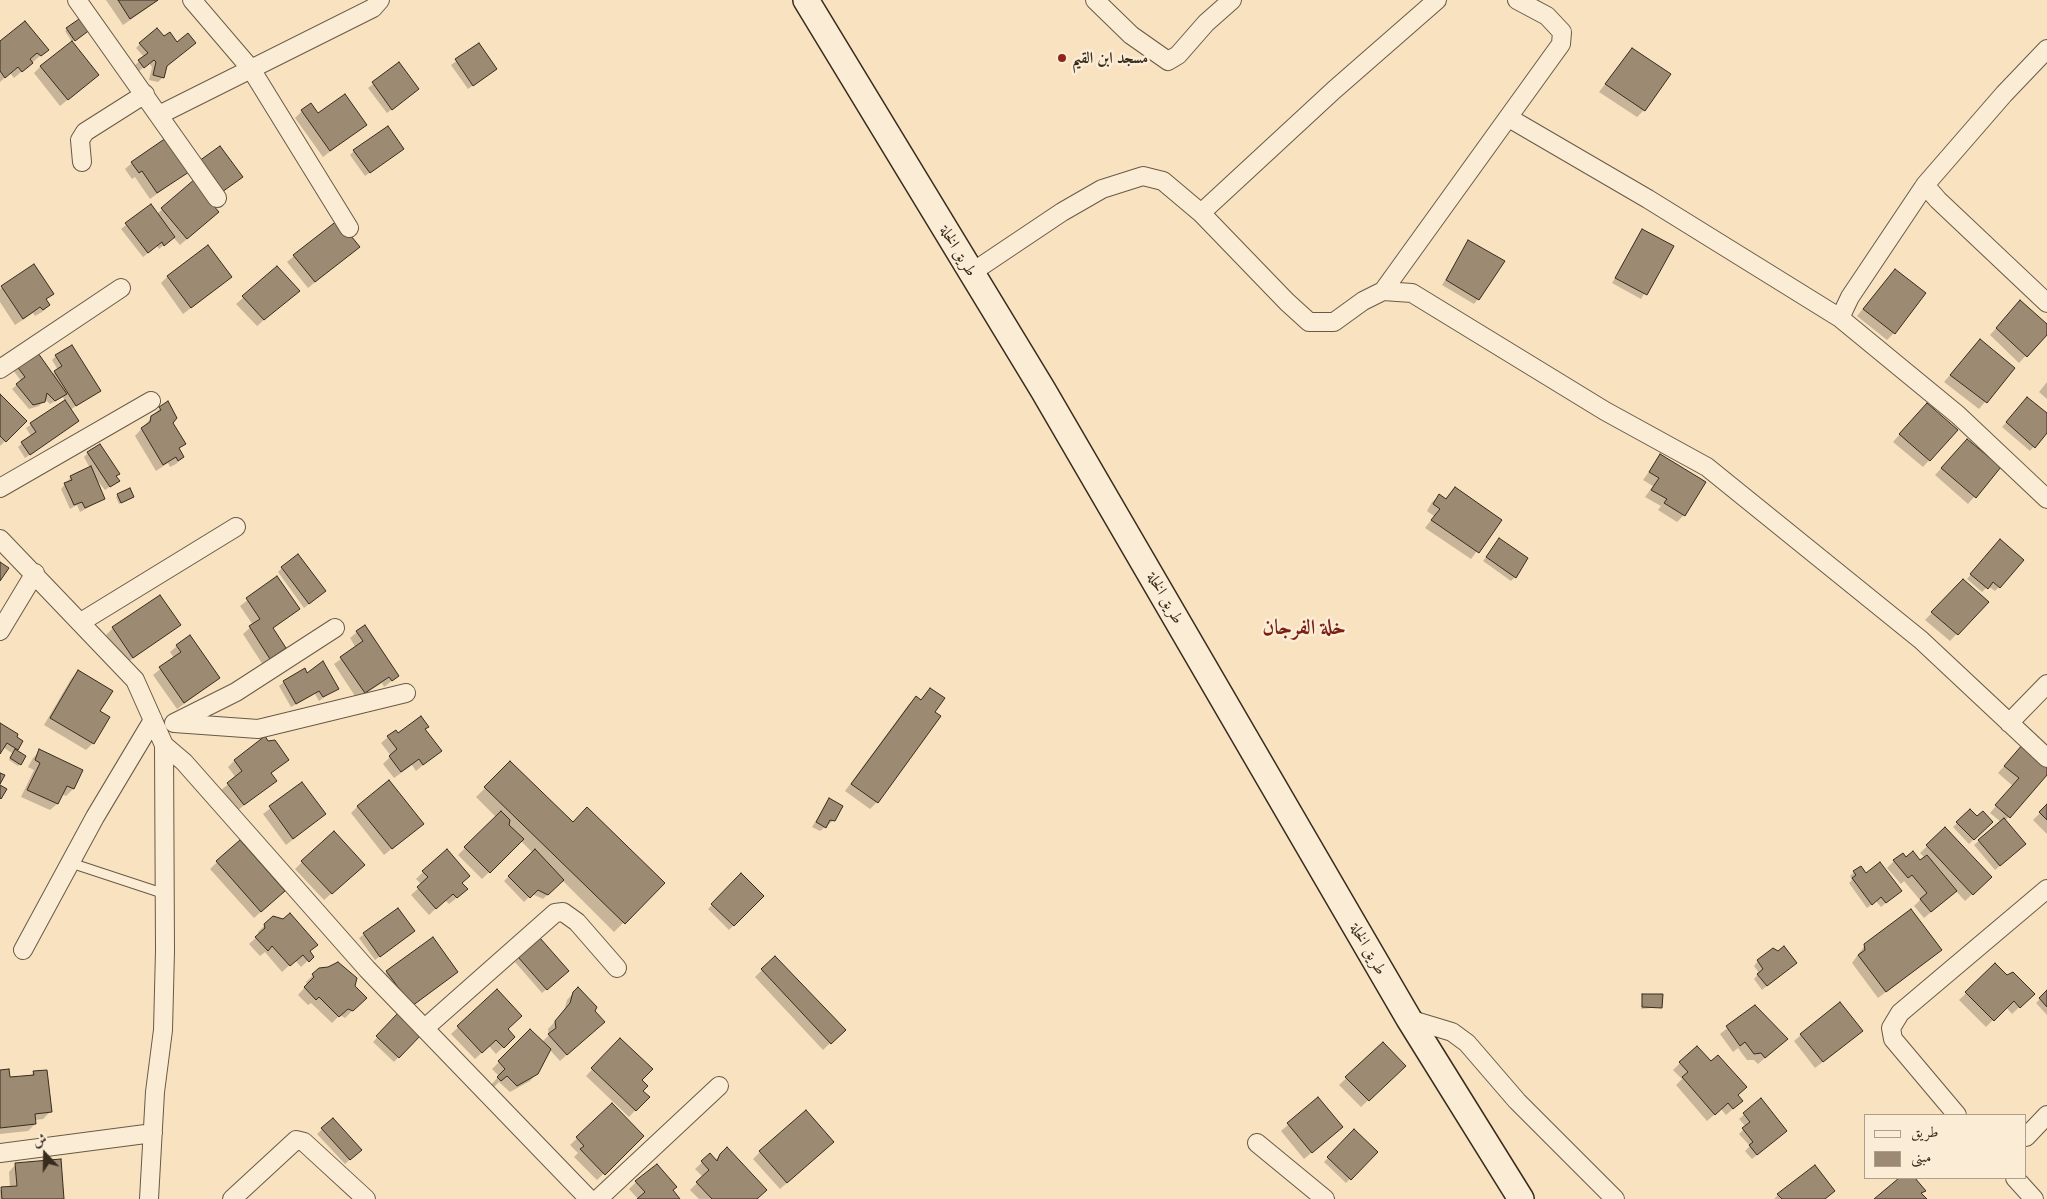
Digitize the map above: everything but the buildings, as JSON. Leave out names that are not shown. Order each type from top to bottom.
[{"type":"street","points":[[77,0],[218,198]]},
{"type":"street","points":[[192,0],[251,70],[349,228]]},
{"type":"street","points":[[159,115],[373,8],[380,0]]},
{"type":"street","name":"طريق الخلة","points":[[806,0],[1043,390],[1409,1019],[1521,1199]]},
{"type":"street","points":[[1094,0],[1131,35],[1168,61],[1178,55],[1206,23],[1232,0]]},
{"type":"street","points":[[1201,213],[1334,90],[1438,0]]},
{"type":"street","points":[[971,273],[1062,212],[1102,190],[1143,176],[1163,181],[1201,213],[1286,302],[1309,322],[1334,322],[1363,301],[1384,291],[1561,44],[1562,32],[1547,16],[1517,0]]},
{"type":"street","points":[[1840,318],[1850,297],[1926,185],[2004,94],[2047,49]]},
{"type":"street","points":[[82,162],[80,140],[85,132],[145,94]]},
{"type":"street","points":[[1509,118],[1648,199],[1840,318],[1958,415],[2047,499]]},
{"type":"street","points":[[1926,185],[1938,200],[2046,300]]},
{"type":"street","points":[[0,369],[121,288]]},
{"type":"street","points":[[1384,291],[1412,293],[1605,411],[1707,468],[1920,640],[2047,758]]},
{"type":"street","points":[[0,488],[151,401]]},
{"type":"street","points":[[81,622],[236,527]]},
{"type":"street","points":[[0,539],[35,573],[135,680],[158,732],[367,969],[589,1199]]},
{"type":"street","points":[[0,631],[35,573]]},
{"type":"street","points":[[23,950],[71,863],[158,732],[236,692],[335,628]]},
{"type":"street","points":[[2009,723],[2047,684]]},
{"type":"street","points":[[174,723],[258,729],[406,693]]},
{"type":"street","points":[[149,1199],[155,1092],[163,1030],[165,894],[158,732]]},
{"type":"street","points":[[1956,1114],[1893,1039],[1891,1028],[1900,1013],[2047,890]]},
{"type":"street","points":[[425,1028],[554,912],[563,912],[577,922],[617,968]]},
{"type":"street","points":[[1409,1019],[1452,1032],[1467,1043],[1517,1101],[1614,1199]]},
{"type":"street","points":[[598,1199],[719,1086]]},
{"type":"street","points":[[2027,1136],[2047,1115]]},
{"type":"street","points":[[0,1153],[153,1133]]},
{"type":"street","points":[[232,1199],[296,1140],[304,1142],[366,1199]]},
{"type":"street","points":[[1257,1143],[1324,1199]]},
{"type":"street","points":[[2016,1179],[2034,1199]]},
{"type":"lane","points":[[71,863],[165,894]]},
{"type":"place","name":"مسجد ابن القيم","points":[[1062,58]]},
{"type":"district","name":"خلة الفرجان","points":[[1304,628]]}]
